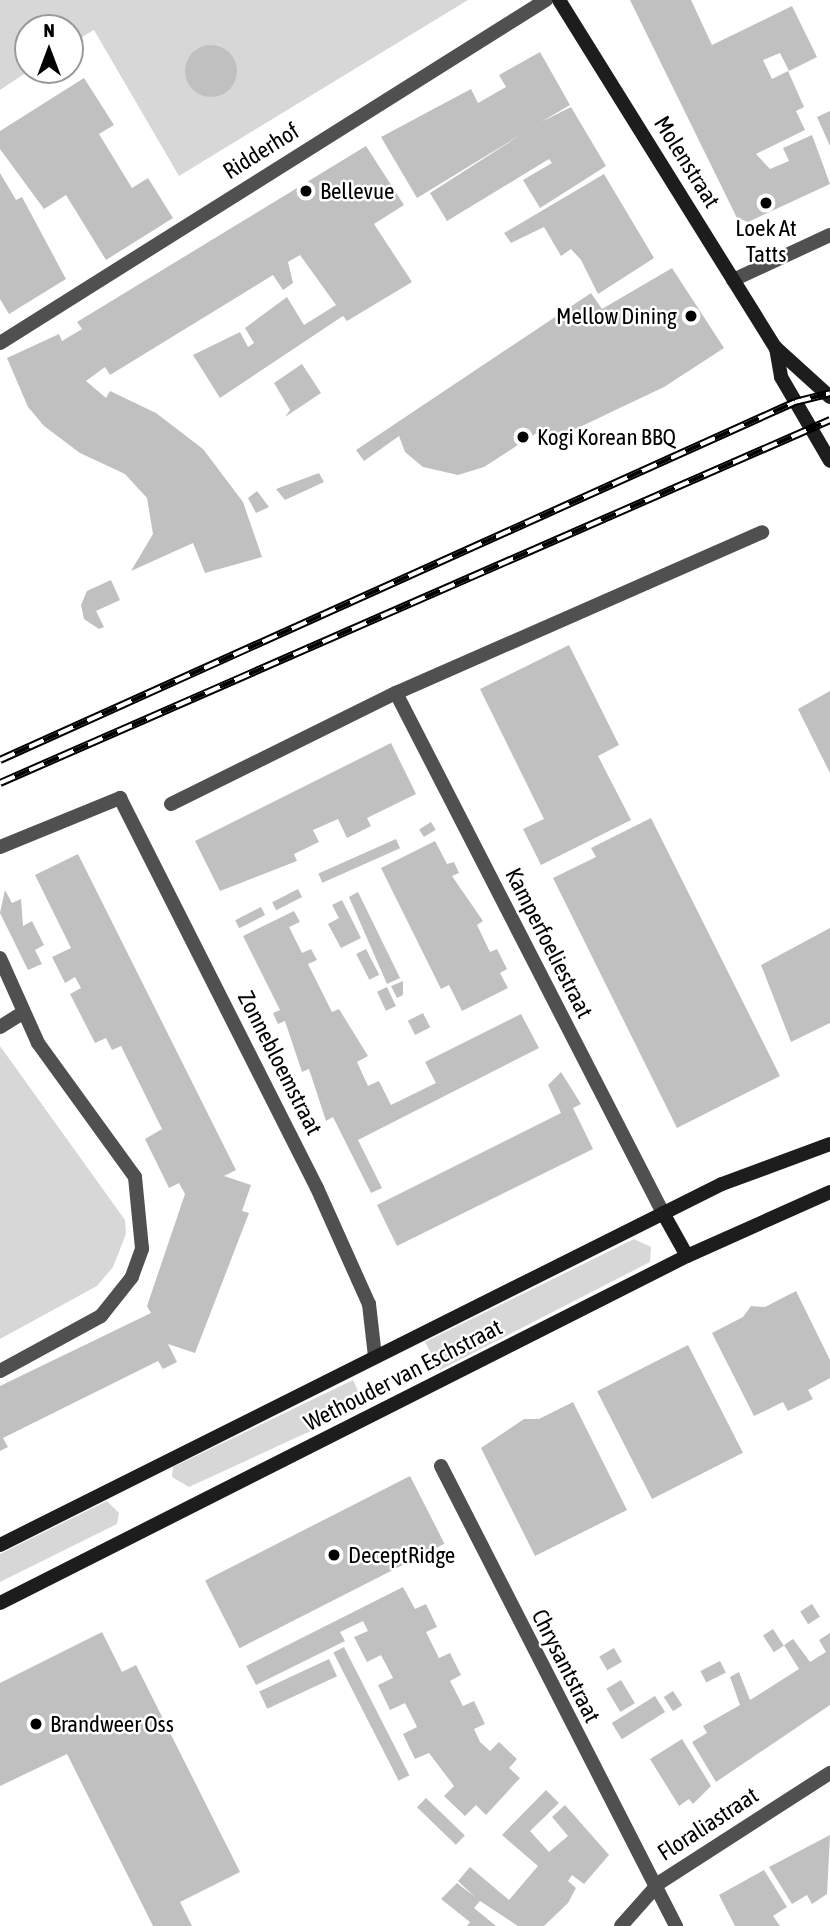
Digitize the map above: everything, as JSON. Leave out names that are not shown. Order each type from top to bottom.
[{"type":"street","name":"Ridderhof","points":[[0,343],[546,0]]},
{"type":"street","name":"Molenstraat","points":[[559,0],[776,348],[830,397]]},
{"type":"street","points":[[733,280],[830,235]]},
{"type":"street","name":"Molenstraat","points":[[776,348],[781,377],[830,461]]},
{"type":"street","points":[[171,804],[396,693],[762,532]]},
{"type":"street","name":"Kamperfoeliestraat","points":[[396,693],[663,1213]]},
{"type":"street","name":"Zonnebloemstraat","points":[[0,847],[120,798],[317,1188],[369,1304],[375,1357]]},
{"type":"street","points":[[0,958],[21,1014],[135,1177],[142,1249],[132,1277],[100,1316],[0,1371]]},
{"type":"street","points":[[0,1027],[21,1014]]},
{"type":"street","name":"Wethouder van Eschstraat","points":[[0,1545],[663,1213],[830,1144]]},
{"type":"street","name":"Wethouder van Eschstraat","points":[[0,1603],[687,1256],[830,1192]]},
{"type":"street","points":[[663,1213],[687,1256]]},
{"type":"street","name":"Chrysantstraat","points":[[441,1466],[582,1749],[659,1883],[676,1926]]},
{"type":"street","name":"Floraliastraat","points":[[621,1926],[659,1883],[830,1773]]},
{"type":"shaded area","points":[[0,0],[468,0],[179,176],[94,30],[84,36],[84,14],[14,14],[14,81],[0,90]]},
{"type":"shaded area","points":[[0,1046],[125,1220],[126,1234],[113,1267],[97,1286],[0,1339]]},
{"type":"shaded area","points":[[634,1239],[651,1247],[650,1262],[440,1370],[425,1342]]},
{"type":"shaded area","points":[[353,1380],[365,1406],[189,1487],[172,1477],[173,1467]]},
{"type":"shaded area","points":[[107,1501],[119,1513],[117,1524],[0,1582],[0,1554]]},
{"type":"building","points":[[630,0],[691,0],[712,45],[792,6],[817,57],[789,71],[780,53],[763,60],[772,79],[788,71],[804,107],[796,111],[805,130],[756,154],[770,169],[789,161],[783,148],[812,135],[830,184],[748,222],[737,218]]},
{"type":"building","points":[[211,45],[221,47],[229,53],[235,61],[235,81],[229,89],[221,95],[211,97],[201,95],[193,89],[187,81],[185,71],[187,61],[193,53],[201,47]]},
{"type":"building","points":[[540,52],[570,105],[541,122],[571,107],[606,166],[540,208],[523,180],[552,163],[549,159],[447,221],[430,193],[525,132],[417,198],[381,137],[471,89],[478,103],[506,87],[499,75]]},
{"type":"building","points":[[84,78],[114,125],[99,134],[132,188],[148,178],[173,218],[106,260],[66,195],[44,209],[0,149],[0,131],[74,84],[84,84]]},
{"type":"building","points":[[830,111],[830,146],[817,117]]},
{"type":"building","points":[[366,146],[404,205],[374,224],[412,282],[347,321],[343,316],[220,398],[193,355],[240,332],[248,347],[254,343],[245,328],[287,297],[304,325],[336,305],[300,255],[288,262],[293,283],[283,290],[273,275],[110,375],[105,367],[86,381],[106,398],[110,391],[156,413],[203,449],[243,502],[262,557],[205,573],[193,543],[131,571],[153,534],[147,498],[125,474],[80,453],[44,426],[28,407],[7,358],[59,334],[62,341],[82,329],[77,322]]},
{"type":"building","points":[[0,173],[16,200],[22,197],[66,279],[9,314],[0,299]]},
{"type":"building","points":[[604,174],[654,258],[598,294],[581,260],[571,249],[561,256],[544,227],[511,243],[504,233]]},
{"type":"building","points":[[672,268],[724,348],[664,387],[544,444],[538,432],[484,467],[458,475],[423,467],[405,452],[399,436],[364,461],[356,450],[591,293],[602,309]]},
{"type":"building","points":[[302,364],[321,393],[285,417],[290,410],[274,383]]},
{"type":"building","points":[[319,473],[324,482],[285,500],[276,489]]},
{"type":"building","points":[[257,491],[269,507],[256,513],[248,498]]},
{"type":"building","points":[[111,580],[120,600],[96,611],[104,627],[99,629],[84,619],[81,605],[87,591]]},
{"type":"building","points":[[569,645],[619,745],[598,756],[631,820],[541,865],[523,829],[544,819],[480,689]]},
{"type":"building","points":[[830,691],[830,773],[798,709]]},
{"type":"building","points":[[391,743],[416,794],[367,818],[371,826],[347,838],[338,819],[313,830],[319,842],[294,854],[297,861],[220,891],[195,841]]},
{"type":"building","points":[[651,818],[780,1076],[677,1128],[553,878],[596,857],[591,848]]},
{"type":"building","points":[[431,822],[436,830],[424,837],[419,829]]},
{"type":"building","points":[[396,839],[400,848],[322,883],[318,874]]},
{"type":"building","points":[[435,841],[447,864],[454,862],[459,873],[452,876],[483,921],[477,925],[490,952],[497,949],[507,969],[500,973],[508,988],[462,1011],[449,985],[441,989],[381,868]]},
{"type":"building","points":[[78,854],[236,1170],[224,1176],[251,1185],[242,1211],[249,1213],[195,1353],[168,1344],[177,1362],[163,1369],[158,1361],[3,1438],[8,1447],[0,1451],[0,1386],[151,1313],[147,1306],[185,1194],[179,1183],[169,1188],[145,1139],[162,1129],[121,1046],[112,1050],[106,1038],[95,1043],[70,994],[81,988],[75,977],[65,983],[52,957],[71,948],[35,875]]},
{"type":"building","points":[[298,889],[302,897],[276,910],[272,902]]},
{"type":"building","points":[[5,890],[12,903],[21,899],[23,926],[32,921],[44,945],[35,950],[42,964],[28,970],[0,913]]},
{"type":"building","points":[[358,892],[400,978],[387,984],[349,897]]},
{"type":"building","points":[[342,900],[361,938],[341,948],[328,924],[339,918],[332,905]]},
{"type":"building","points":[[261,907],[265,915],[239,928],[235,920]]},
{"type":"building","points":[[294,911],[300,922],[289,927],[302,953],[311,949],[317,960],[308,964],[332,1012],[339,1009],[368,1056],[357,1062],[368,1086],[379,1081],[391,1105],[436,1083],[425,1062],[521,1014],[539,1048],[358,1140],[382,1188],[371,1193],[333,1117],[326,1121],[309,1069],[302,1072],[285,1021],[278,1024],[273,1013],[280,1010],[243,936]]},
{"type":"building","points":[[830,928],[830,1023],[791,1042],[761,965]]},
{"type":"building","points":[[366,949],[379,975],[369,980],[356,954]]},
{"type":"building","points":[[403,981],[403,995],[397,998],[391,986]]},
{"type":"building","points":[[387,987],[396,1006],[386,1011],[377,992]]},
{"type":"building","points":[[423,1013],[430,1027],[415,1035],[408,1021]]},
{"type":"building","points":[[561,1072],[581,1104],[573,1108],[593,1149],[397,1246],[377,1205],[561,1113],[548,1085]]},
{"type":"building","points":[[796,1291],[830,1360],[830,1378],[808,1390],[813,1399],[788,1411],[783,1402],[754,1416],[712,1333],[743,1317],[751,1306],[765,1307]]},
{"type":"building","points":[[688,1345],[743,1453],[652,1499],[597,1391]]},
{"type":"building","points":[[573,1402],[627,1510],[535,1556],[481,1448],[524,1419],[539,1419]]},
{"type":"building","points":[[410,1476],[445,1544],[240,1648],[205,1580]]},
{"type":"building","points":[[403,1587],[415,1609],[426,1604],[437,1627],[426,1632],[439,1658],[450,1653],[461,1675],[450,1681],[463,1706],[474,1701],[485,1724],[474,1729],[480,1742],[490,1751],[499,1742],[517,1759],[509,1768],[520,1778],[486,1815],[476,1805],[465,1816],[444,1796],[454,1786],[429,1753],[415,1759],[403,1734],[417,1727],[405,1703],[390,1710],[378,1685],[393,1678],[381,1655],[367,1662],[354,1637],[368,1631],[363,1621],[340,1632],[345,1641],[256,1685],[246,1666]]},
{"type":"building","points":[[812,1604],[820,1617],[808,1624],[800,1611]]},
{"type":"building","points":[[773,1629],[784,1646],[774,1652],[763,1636]]},
{"type":"building","points":[[102,1632],[122,1672],[136,1665],[240,1872],[180,1902],[192,1926],[153,1926],[67,1754],[0,1786],[0,1683]]},
{"type":"building","points":[[830,1633],[830,1705],[716,1782],[692,1742],[707,1733],[703,1726],[740,1705],[730,1677],[739,1672],[750,1700],[799,1669],[784,1645],[793,1639],[810,1662],[826,1652],[819,1640]]},
{"type":"building","points":[[344,1647],[409,1775],[399,1781],[333,1652]]},
{"type":"building","points":[[614,1648],[622,1662],[607,1670],[599,1656]]},
{"type":"building","points":[[329,1659],[337,1676],[267,1709],[259,1692]]},
{"type":"building","points":[[720,1661],[726,1673],[706,1683],[700,1671]]},
{"type":"building","points":[[621,1680],[635,1703],[620,1712],[606,1689]]},
{"type":"building","points":[[673,1691],[682,1705],[673,1711],[664,1697]]},
{"type":"building","points":[[655,1696],[665,1712],[622,1739],[612,1723]]},
{"type":"building","points":[[682,1739],[711,1786],[693,1804],[689,1799],[679,1806],[650,1759]]},
{"type":"building","points":[[546,1790],[559,1803],[530,1831],[549,1852],[568,1836],[552,1817],[565,1805],[609,1855],[584,1884],[572,1875],[568,1881],[576,1888],[568,1903],[544,1926],[518,1926],[480,1901],[474,1908],[496,1926],[467,1926],[470,1922],[441,1899],[457,1883],[475,1897],[458,1881],[470,1867],[509,1900],[538,1866],[502,1835]]},
{"type":"building","points":[[426,1798],[465,1836],[456,1845],[417,1807]]},
{"type":"building","points":[[830,1835],[827,1894],[812,1904],[807,1895],[792,1904],[769,1867]]},
{"type":"building","points":[[764,1870],[787,1907],[773,1916],[780,1926],[735,1926],[719,1895]]},
{"type":"railway","points":[[0,760],[795,402],[830,393]]},
{"type":"railway","points":[[0,783],[830,420]]},
{"type":"place","name":"Bellevue","points":[[306,191]]},
{"type":"place","name":"Loek At Tatts","points":[[766,203]]},
{"type":"place","name":"Mellow Dining","points":[[691,316]]},
{"type":"place","name":"Kogi Korean BBQ","points":[[523,437]]},
{"type":"place","name":"DeceptRidge","points":[[334,1555]]},
{"type":"place","name":"Brandweer Oss","points":[[36,1724]]}]
